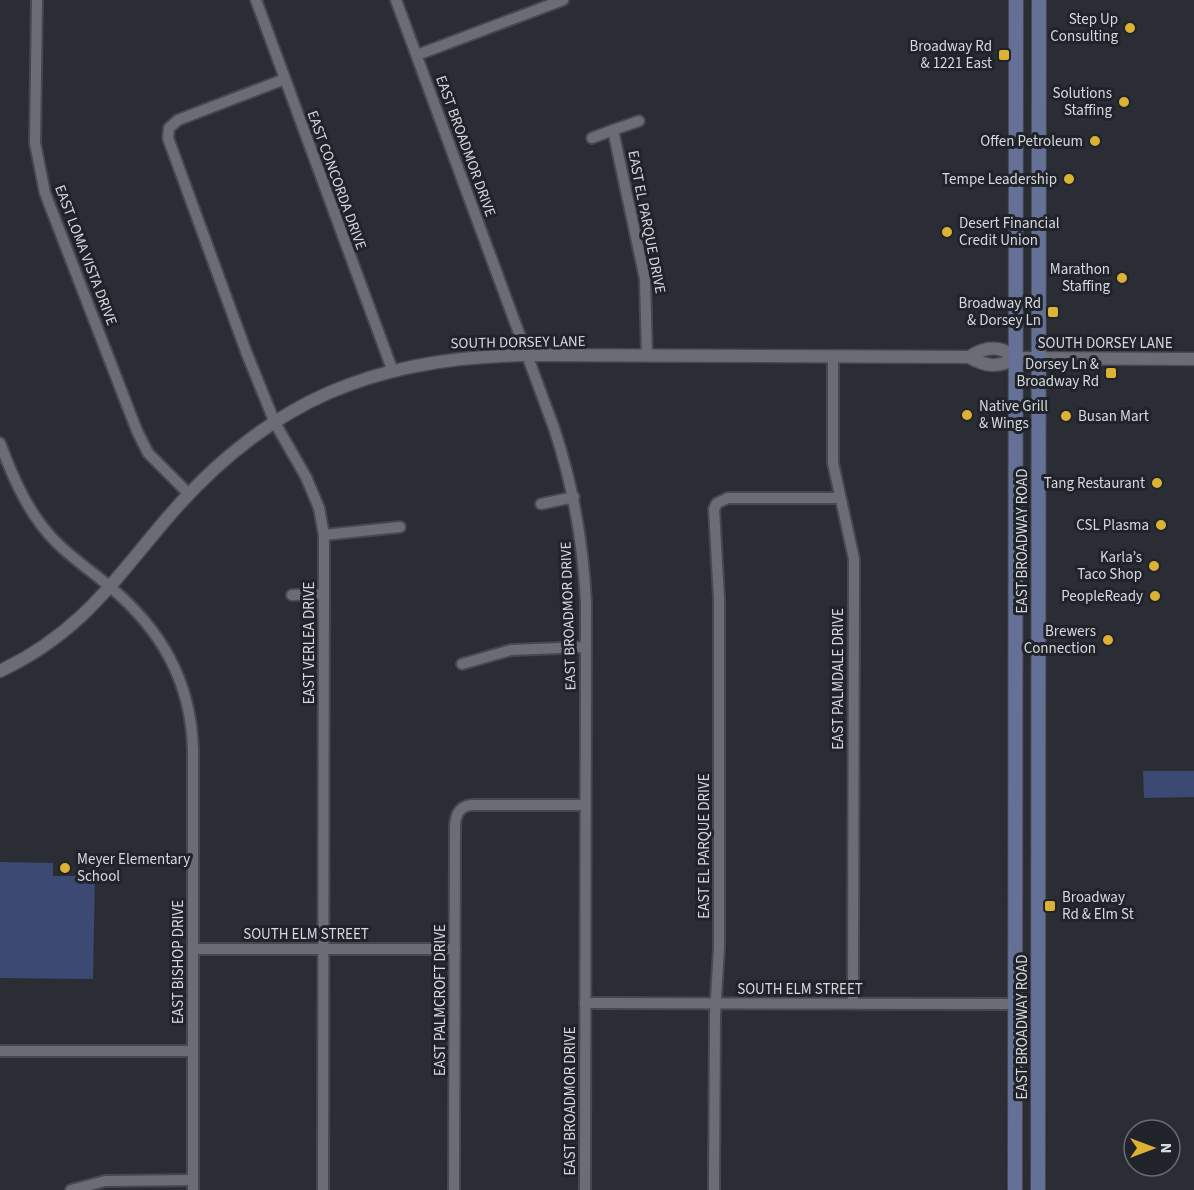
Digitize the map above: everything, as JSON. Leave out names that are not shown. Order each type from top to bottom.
[{"type":"main road","name":"EAST BROADWAY ROAD","points":[[1015,1190],[1016,0]]},
{"type":"main road","name":"EAST BROADWAY ROAD","points":[[1038,1190],[1039,0]]},
{"type":"main road","points":[[1016,89],[1039,89]]},
{"type":"main road","points":[[1015,682],[1039,684]]},
{"type":"main road","points":[[1015,1004],[1038,1004]]},
{"type":"street","name":"EAST LOMA VISTA DRIVE","points":[[36,0],[35,143],[45,193],[136,431],[148,453],[189,494]]},
{"type":"street","name":"EAST CONCORDA DRIVE","points":[[256,0],[392,369]]},
{"type":"street","name":"EAST BROADMOR DRIVE","points":[[396,0],[555,428],[574,497],[584,574],[586,647],[585,1190]]},
{"type":"street","points":[[417,55],[563,0]]},
{"type":"street","name":"EAST VERLEA DRIVE","points":[[285,80],[178,120],[169,128],[168,142],[275,423],[309,484],[319,508],[324,535],[323,1190]]},
{"type":"street","points":[[592,138],[639,121]]},
{"type":"street","name":"EAST EL PARQUE DRIVE","points":[[613,130],[645,279],[647,356]]},
{"type":"street","name":"SOUTH DORSEY LANE","points":[[0,670],[35,653],[61,635],[111,587],[189,494],[234,452],[297,408],[331,391],[392,369],[459,357],[526,355],[969,357],[982,365],[1004,365],[1016,358],[1194,359]]},
{"type":"street","name":"EAST PALMDALE DRIVE","points":[[833,357],[833,463],[854,560],[853,1004]]},
{"type":"street","name":"EAST BISHOP DRIVE","points":[[0,443],[26,502],[55,541],[111,587],[138,613],[161,641],[176,667],[187,698],[193,750],[193,1185]]},
{"type":"street","points":[[541,504],[574,497]]},
{"type":"street","name":"EAST EL PARQUE DRIVE","points":[[714,1190],[715,1004],[719,955],[719,599],[713,515],[717,503],[734,498],[840,498]]},
{"type":"street","points":[[324,535],[400,526]]},
{"type":"street","points":[[292,595],[324,594]]},
{"type":"street","points":[[462,664],[489,654],[521,649],[586,647]]},
{"type":"street","name":"EAST PALMCROFT DRIVE","points":[[454,1190],[455,825],[459,810],[472,805],[585,805]]},
{"type":"street","name":"SOUTH ELM STREET","points":[[193,949],[455,949]]},
{"type":"street","name":"SOUTH ELM STREET","points":[[585,1004],[1015,1004]]},
{"type":"street","points":[[0,1051],[193,1052]]},
{"type":"street","points":[[71,1190],[105,1181],[193,1185]]},
{"type":"shaded area","points":[[1143,771],[1194,771],[1194,797],[1144,798]]},
{"type":"shaded area","points":[[0,862],[53,863],[53,876],[95,876],[93,979],[0,978]]},
{"type":"place","name":"Step Up Consulting","points":[[1130,28]]},
{"type":"place","name":"Broadway Rd & 1221 East","points":[[1004,55]]},
{"type":"place","name":"Solutions Staffing","points":[[1124,102]]},
{"type":"place","name":"Offen Petroleum","points":[[1095,141]]},
{"type":"place","name":"Tempe Leadership","points":[[1069,179]]},
{"type":"place","name":"Desert Financial Credit Union","points":[[947,232]]},
{"type":"place","name":"Marathon Staffing","points":[[1122,278]]},
{"type":"place","name":"Broadway Rd & Dorsey Ln","points":[[1053,312]]},
{"type":"place","name":"Dorsey Ln & Broadway Rd","points":[[1111,373]]},
{"type":"place","name":"Native Grill & Wings","points":[[967,415]]},
{"type":"place","name":"Busan Mart","points":[[1066,416]]},
{"type":"place","name":"Tang Restaurant","points":[[1157,483]]},
{"type":"place","name":"CSL Plasma","points":[[1161,525]]},
{"type":"place","name":"Karla’s Taco Shop","points":[[1154,566]]},
{"type":"place","name":"PeopleReady","points":[[1155,596]]},
{"type":"place","name":"Brewers Connection","points":[[1108,640]]},
{"type":"place","name":"Meyer Elementary School","points":[[65,868]]},
{"type":"place","name":"Broadway Rd & Elm St","points":[[1050,906]]}]
